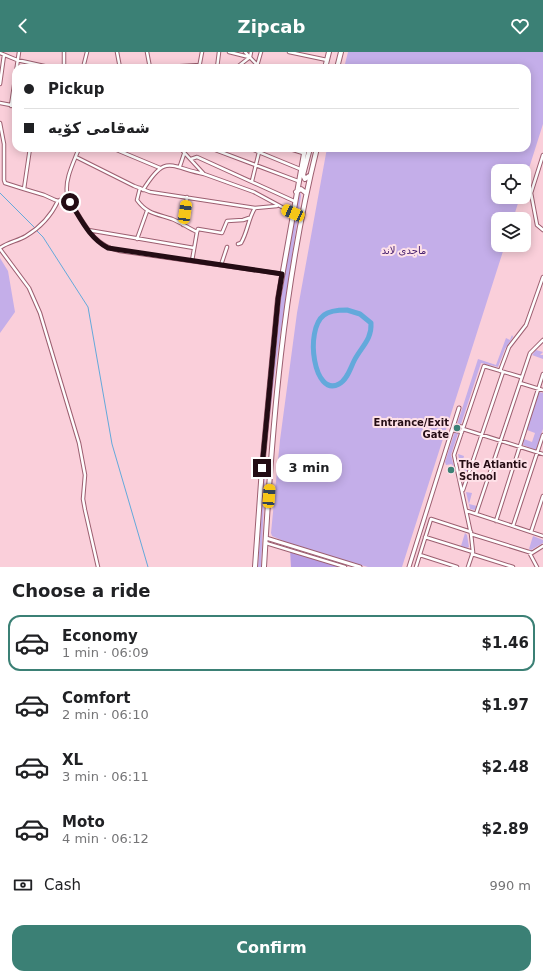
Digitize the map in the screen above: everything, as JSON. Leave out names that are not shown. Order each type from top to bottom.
[{"type":"highway","points":[[326,64],[329,52]]},
{"type":"highway","points":[[338,64],[342,52]]},
{"type":"highway","points":[[309,152],[304,177],[307,179],[311,174]]},
{"type":"highway","points":[[264,567],[281,348],[306,193],[316,152]]},
{"type":"highway","points":[[255,567],[262,468],[278,299],[303,153]]},
{"type":"highway","points":[[296,192],[301,189],[306,193]]},
{"type":"highway","points":[[262,468],[271,469]]},
{"type":"street","points":[[17,64],[18,52]]},
{"type":"street","points":[[64,52],[64,64]]},
{"type":"street","points":[[84,64],[86,52]]},
{"type":"street","points":[[117,52],[119,64]]},
{"type":"street","points":[[147,52],[149,64]]},
{"type":"street","points":[[200,64],[202,52]]},
{"type":"street","points":[[218,64],[219,52]]},
{"type":"street","points":[[229,52],[250,57]]},
{"type":"street","points":[[245,52],[256,64]]},
{"type":"street","points":[[241,64],[250,57],[251,52]]},
{"type":"street","points":[[259,64],[261,52]]},
{"type":"street","points":[[289,52],[327,60]]},
{"type":"street","points":[[0,53],[17,60],[35,64]]},
{"type":"street","points":[[0,84],[4,55]]},
{"type":"street","points":[[0,103],[11,106],[12,99]]},
{"type":"street","points":[[0,123],[4,144],[5,183],[58,201]]},
{"type":"street","points":[[24,189],[29,152]]},
{"type":"street","points":[[78,152],[67,186],[68,196],[87,230],[95,240],[108,248],[282,274]]},
{"type":"street","points":[[122,152],[161,168]]},
{"type":"street","points":[[222,152],[298,181]]},
{"type":"street","points":[[252,181],[259,152],[300,169]]},
{"type":"street","points":[[180,166],[184,154],[191,159],[204,174]]},
{"type":"street","points":[[543,155],[531,193],[536,226],[543,230]]},
{"type":"street","points":[[76,157],[143,190],[255,208],[277,206]]},
{"type":"street","points":[[191,159],[197,157],[294,201]]},
{"type":"street","points":[[143,190],[155,172],[161,168],[169,165],[180,166],[254,192],[275,203],[277,206],[293,213]]},
{"type":"street","points":[[140,188],[137,200],[147,211],[157,216],[171,219],[197,232]]},
{"type":"street","points":[[68,196],[58,201],[49,218],[26,236],[7,243],[0,249],[29,288],[40,313],[79,444],[85,475],[85,510],[98,567]]},
{"type":"street","points":[[183,226],[187,197]]},
{"type":"street","points":[[238,244],[241,243],[246,232],[249,218],[255,208]]},
{"type":"street","points":[[137,239],[147,211]]},
{"type":"street","points":[[192,260],[198,229],[222,233],[227,221],[249,218]]},
{"type":"street","points":[[87,230],[194,248]]},
{"type":"street","points":[[220,265],[227,247]]},
{"type":"street","points":[[463,491],[509,348],[526,326],[543,277]]},
{"type":"street","points":[[476,514],[530,353],[543,340]]},
{"type":"street","points":[[468,567],[472,553],[471,533],[468,511],[454,455],[484,366],[521,377]]},
{"type":"street","points":[[496,520],[543,374]]},
{"type":"street","points":[[520,383],[543,390]]},
{"type":"street","points":[[409,567],[459,408]]},
{"type":"street","points":[[454,425],[463,430],[543,454]]},
{"type":"street","points":[[452,430],[463,430]]},
{"type":"street","points":[[513,526],[543,435]]},
{"type":"street","points":[[531,532],[543,496]]},
{"type":"street","points":[[468,511],[543,536]]},
{"type":"street","points":[[416,567],[431,519],[532,553],[543,546]]},
{"type":"street","points":[[425,537],[513,567]]},
{"type":"street","points":[[266,540],[345,567]]},
{"type":"street","points":[[266,540],[360,567]]},
{"type":"street","points":[[529,552],[537,567]]},
{"type":"street","points":[[420,555],[457,567]]},
{"type":"green space","name":"ماجدی لاند","points":[[348,52],[543,52],[543,124],[530,164],[491,164],[491,204],[518,204],[515,212],[491,212],[491,252],[503,252],[402,567],[368,567],[297,547],[272,536],[271,533],[280,440],[297,313],[326,152],[531,152],[531,64],[345,64]]},
{"type":"green space","points":[[300,191],[301,196],[276,363],[265,459],[269,392],[277,324]]},
{"type":"green space","points":[[0,258],[8,271],[15,312],[0,333]]},
{"type":"green space","points":[[512,335],[513,337],[505,349],[498,367],[481,363],[451,455],[454,467],[451,466],[452,464],[446,465],[445,462],[478,359],[496,365],[506,338],[510,340]]},
{"type":"green space","points":[[536,350],[543,352],[540,355],[543,355],[543,359],[532,355]]},
{"type":"green space","points":[[539,392],[543,393],[543,429],[536,450],[523,445],[524,439],[532,442],[535,433],[527,430]]},
{"type":"green space","points":[[458,454],[464,456],[461,467],[468,469],[465,477],[463,477]]},
{"type":"green space","points":[[264,477],[261,567],[258,567]]},
{"type":"green space","points":[[466,492],[472,493],[469,504],[477,506],[475,510],[470,509]]},
{"type":"green space","points":[[465,533],[467,535],[469,547],[467,548],[461,546]]},
{"type":"green space","points":[[533,536],[543,540],[543,543],[531,550],[529,549]]},
{"type":"shaded area","points":[[290,550],[342,567],[291,567]]},
{"type":"waterway","points":[[0,193],[35,228]]},
{"type":"waterway","points":[[37,231],[43,237],[88,307],[112,444],[148,567]]},
{"type":"waterway","points":[[338,310],[347,310],[360,314],[371,323],[370,334],[344,380],[339,384],[330,386],[323,381],[318,372],[313,347],[314,334],[318,323],[326,313],[338,310]]},
{"type":"place","name":"Entrance/Exit Gate","points":[[457,428]]},
{"type":"place","name":"The Atlantic School","points":[[451,470]]},
{"type":"route","points":[[70,202],[95,240],[108,248],[282,274],[278,299],[262,468]]}]
